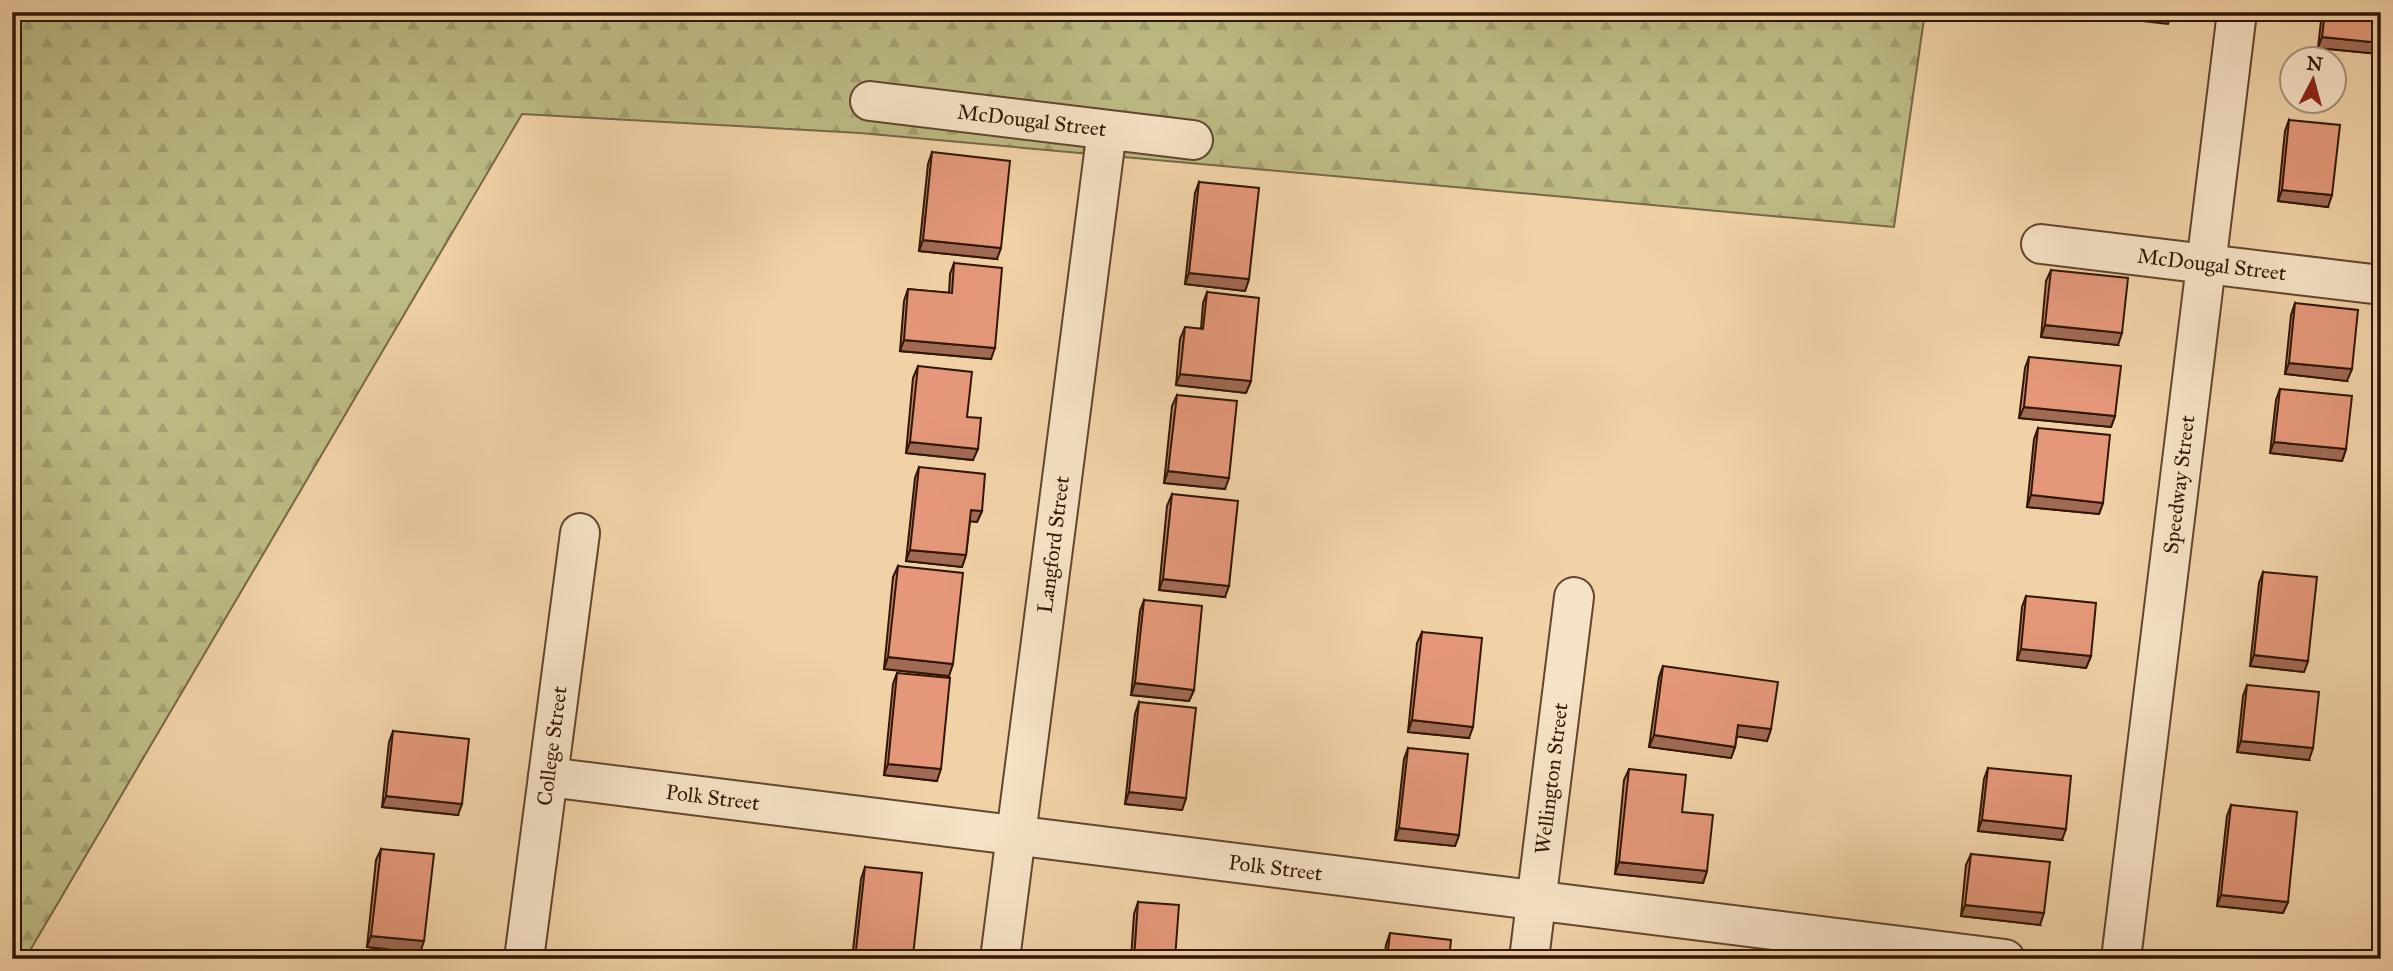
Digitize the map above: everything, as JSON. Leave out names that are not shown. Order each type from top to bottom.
[{"type":"street","name":"Speedway Street","points":[[2121,959],[2237,12]]},
{"type":"street","name":"McDougal Street","points":[[870,101],[1193,140]]},
{"type":"street","name":"Langford Street","points":[[1000,959],[1107,130]]},
{"type":"street","name":"McDougal Street","points":[[2041,244],[2381,285]]},
{"type":"street","name":"College Street","points":[[524,959],[580,533]]},
{"type":"street","name":"Wellington Street","points":[[1530,959],[1574,597]]},
{"type":"street","name":"Polk Street","points":[[548,777],[2005,959]]},
{"type":"green space","points":[[12,12],[1925,12],[1894,227],[860,133],[522,114],[25,959],[12,959]]},
{"type":"building","points":[[2325,12],[2381,12],[2381,43],[2322,37]]},
{"type":"building","points":[[2289,120],[2340,125],[2332,195],[2282,190]]},
{"type":"building","points":[[932,152],[1010,161],[1001,248],[923,240]]},
{"type":"building","points":[[1199,182],[1259,188],[1249,279],[1189,273]]},
{"type":"building","points":[[954,263],[1002,268],[995,348],[904,340],[908,289],[952,293]]},
{"type":"building","points":[[2051,270],[2128,278],[2122,333],[2045,325]]},
{"type":"building","points":[[1207,292],[1259,298],[1251,381],[1180,374],[1185,327],[1203,329]]},
{"type":"building","points":[[2295,303],[2358,310],[2352,369],[2289,363]]},
{"type":"building","points":[[2029,357],[2121,366],[2115,416],[2024,407]]},
{"type":"building","points":[[918,366],[972,372],[967,417],[981,418],[978,449],[910,442]]},
{"type":"building","points":[[2280,389],[2352,396],[2346,449],[2274,442]]},
{"type":"building","points":[[1177,395],[1237,401],[1229,478],[1168,471]]},
{"type":"building","points":[[2038,428],[2110,435],[2103,503],[2031,495]]},
{"type":"building","points":[[919,467],[985,474],[982,511],[971,510],[966,555],[910,550]]},
{"type":"building","points":[[1172,494],[1238,501],[1229,586],[1163,579]]},
{"type":"building","points":[[898,566],[963,573],[953,664],[888,657]]},
{"type":"building","points":[[2263,572],[2317,577],[2308,661],[2254,655]]},
{"type":"building","points":[[2026,596],[2096,603],[2091,656],[2021,649]]},
{"type":"building","points":[[1144,600],[1202,606],[1194,690],[1135,683]]},
{"type":"building","points":[[1422,632],[1482,638],[1473,727],[1412,720]]},
{"type":"building","points":[[1663,666],[1778,682],[1771,729],[1738,725],[1735,747],[1654,735]]},
{"type":"building","points":[[897,673],[950,678],[941,769],[888,764]]},
{"type":"building","points":[[2247,685],[2319,692],[2313,748],[2241,741]]},
{"type":"building","points":[[1139,702],[1196,708],[1186,798],[1129,792]]},
{"type":"building","points":[[393,731],[469,739],[462,804],[386,796]]},
{"type":"building","points":[[1408,748],[1468,754],[1459,835],[1399,828]]},
{"type":"building","points":[[1988,768],[2071,776],[2066,829],[1982,820]]},
{"type":"building","points":[[1629,769],[1686,775],[1682,812],[1713,815],[1707,871],[1619,862]]},
{"type":"building","points":[[2231,805],[2297,812],[2288,902],[2221,895]]},
{"type":"building","points":[[381,849],[434,854],[424,941],[371,936]]},
{"type":"building","points":[[1971,854],[2050,862],[2044,913],[1965,905]]},
{"type":"building","points":[[865,867],[922,873],[913,956],[856,950]]},
{"type":"building","points":[[1138,902],[1179,905],[1175,959],[1134,959]]},
{"type":"building","points":[[1390,933],[1451,940],[1449,959],[1387,959]]}]
